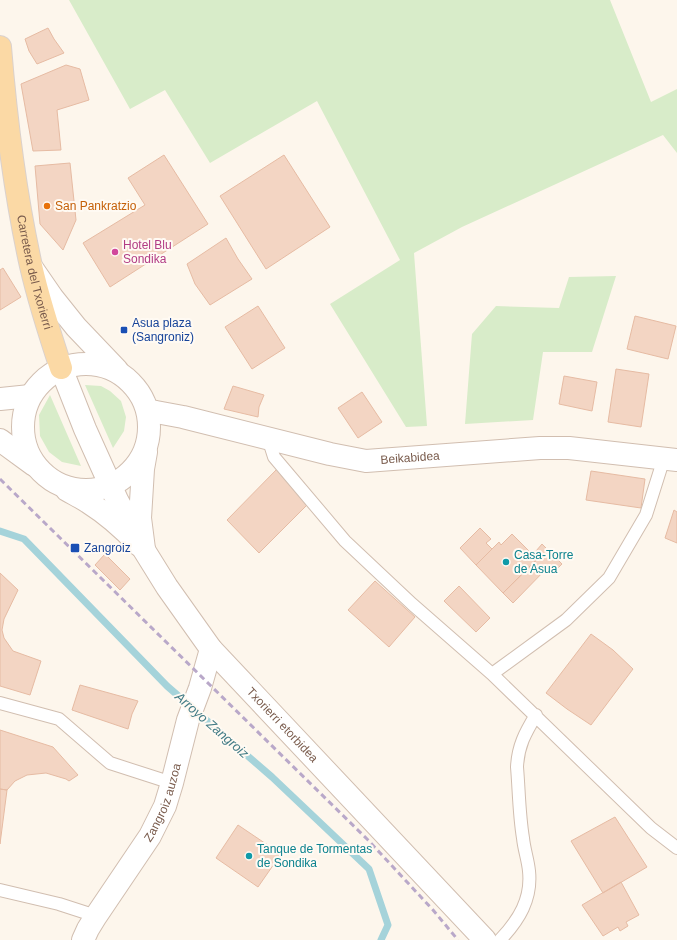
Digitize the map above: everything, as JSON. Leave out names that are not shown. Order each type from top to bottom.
[{"type":"main road","name":"Carretera del Txorierri","points":[[0,47],[5,109],[17,192],[31,267],[61,368]]},
{"type":"street","points":[[31,267],[76,327],[120,373],[132,383],[142,396],[148,411],[150,429],[144,469],[140,518],[144,550]]},
{"type":"street","points":[[36,467],[27,450],[22,432],[24,413],[30,396],[43,380],[61,368],[74,364],[91,363],[106,366],[120,373]]},
{"type":"street","name":"Carretera del Txorierri","points":[[61,368],[85,429],[111,486]]},
{"type":"street","points":[[0,399],[30,396]]},
{"type":"street","name":"Beikabidea","points":[[148,411],[183,417],[330,454],[366,460],[540,448],[569,448],[671,459]]},
{"type":"street","points":[[0,440],[57,484],[88,502],[124,529],[144,550]]},
{"type":"street","points":[[57,484],[75,490],[96,490],[111,486],[127,477],[139,463],[147,447]]},
{"type":"street","name":"Txorierri etorbidea","points":[[111,486],[144,550],[167,587],[211,649],[485,940]]},
{"type":"street","name":"Zangroiz auzoa","points":[[83,940],[96,916],[150,836],[165,806],[188,720],[200,688],[211,649]]},
{"type":"lane","points":[[268,438],[274,457],[345,541],[412,604],[492,674],[536,715],[651,828],[677,848]]},
{"type":"lane","points":[[492,674],[566,620],[609,578],[646,515],[671,459]]},
{"type":"lane","points":[[0,703],[59,719],[110,763],[172,783]]},
{"type":"lane","points":[[500,940],[520,915],[526,904],[529,889],[529,872],[523,837],[516,767],[517,755],[521,743],[536,715]]},
{"type":"lane","points":[[0,890],[59,904],[96,916]]},
{"type":"green space","points":[[69,0],[610,0],[651,102],[677,89],[677,153],[663,135],[462,227],[414,253],[427,426],[406,427],[330,304],[400,260],[317,101],[210,163],[165,90],[130,109]]},
{"type":"green space","points":[[616,276],[592,352],[543,352],[533,420],[465,424],[472,334],[496,306],[559,308],[569,277]]},
{"type":"green space","points":[[85,385],[101,386],[110,391],[121,401],[126,417],[124,431],[113,448]]},
{"type":"green space","points":[[50,395],[81,466],[62,462],[49,452],[40,436],[39,415]]},
{"type":"building","points":[[48,28],[64,53],[37,64],[29,51],[25,39]]},
{"type":"building","points":[[66,65],[80,69],[89,100],[57,110],[61,150],[33,151],[21,84]]},
{"type":"building","points":[[164,155],[208,224],[110,287],[83,243],[145,205],[128,178]]},
{"type":"building","points":[[284,155],[330,227],[266,269],[220,196]]},
{"type":"building","points":[[70,163],[76,220],[63,250],[40,224],[35,166]]},
{"type":"building","points":[[226,238],[252,279],[210,305],[195,284],[187,264]]},
{"type":"building","points":[[3,268],[21,297],[0,310],[0,270]]},
{"type":"building","points":[[258,306],[285,348],[252,369],[225,327]]},
{"type":"building","points":[[635,316],[676,326],[668,359],[627,349]]},
{"type":"building","points":[[616,369],[649,374],[641,427],[608,422]]},
{"type":"building","points":[[564,376],[597,382],[592,411],[559,404]]},
{"type":"building","points":[[233,386],[264,395],[259,407],[258,417],[224,409]]},
{"type":"building","points":[[362,392],[382,422],[358,438],[338,408]]},
{"type":"building","points":[[278,468],[311,501],[259,553],[227,520]]},
{"type":"building","points":[[591,471],[645,479],[641,508],[586,500]]},
{"type":"building","points":[[674,510],[677,512],[677,543],[665,538]]},
{"type":"building","points":[[480,528],[491,539],[486,543],[492,549],[476,565],[460,548]]},
{"type":"building","name":"Casa-Torre de Asua","points":[[512,534],[537,559],[503,593],[476,565],[499,542],[501,545]]},
{"type":"building","points":[[542,544],[562,564],[555,571],[549,566],[513,603],[503,593],[541,556],[536,551]]},
{"type":"building","points":[[105,554],[130,579],[120,590],[95,565]]},
{"type":"building","points":[[0,573],[18,590],[4,619],[2,630],[4,638],[13,651],[41,661],[30,695],[0,686]]},
{"type":"building","points":[[375,581],[415,617],[389,647],[348,610]]},
{"type":"building","points":[[459,586],[490,618],[476,632],[444,601]]},
{"type":"building","points":[[591,634],[613,650],[633,669],[591,725],[546,693]]},
{"type":"building","points":[[80,685],[138,701],[132,714],[128,729],[72,710]]},
{"type":"building","points":[[0,730],[53,747],[78,775],[69,781],[46,773],[27,775],[15,781],[7,790],[0,789]]},
{"type":"building","points":[[0,789],[7,790],[0,844]]},
{"type":"building","points":[[615,817],[647,867],[603,893],[571,841]]},
{"type":"building","name":"Tanque de Tormentas de Sondika","points":[[238,825],[281,854],[258,887],[216,858]]},
{"type":"building","points":[[621,882],[639,915],[626,922],[628,926],[620,931],[618,927],[603,936],[582,905]]},
{"type":"waterway","name":"Arroyo Zangroiz","points":[[0,531],[24,539],[167,686],[272,777],[369,869],[388,925],[381,940]]},
{"type":"railway","points":[[0,479],[368,840],[433,910],[458,940]]},
{"type":"place","name":"San Pankratzio","points":[[47,206]]},
{"type":"place","name":"Hotel Blu Sondika","points":[[115,252]]},
{"type":"place","name":"Asua plaza (Sangroniz)","points":[[124,330]]},
{"type":"place","name":"Zangroiz","points":[[75,548]]},
{"type":"place","name":"Casa-Torre de Asua","points":[[506,562]]},
{"type":"place","name":"Tanque de Tormentas de Sondika","points":[[249,856]]}]
